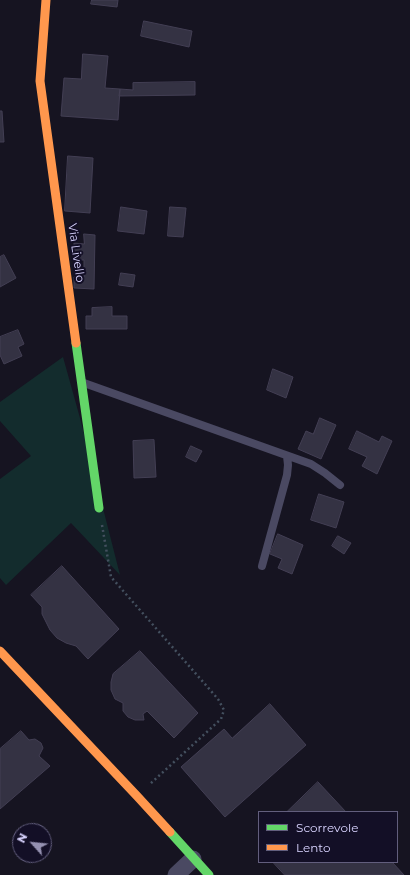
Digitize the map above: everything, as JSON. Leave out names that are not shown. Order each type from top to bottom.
[{"type":"street","name":"Via Livello","points":[[46,0],[40,81],[99,508]]},
{"type":"street","points":[[0,651],[137,796],[209,875]]},
{"type":"street","points":[[176,875],[193,859]]},
{"type":"lane","points":[[82,382],[311,464],[340,485]]},
{"type":"lane","points":[[262,566],[288,475],[288,456]]},
{"type":"path","points":[[99,508],[112,577],[218,699],[224,710],[221,719],[137,796]]},
{"type":"green space","points":[[63,357],[120,575],[71,523],[6,585],[0,578],[0,479],[31,456],[0,421],[0,402]]},
{"type":"building","points":[[92,0],[118,0],[117,7],[91,4]]},
{"type":"building","points":[[144,21],[192,31],[189,47],[141,36]]},
{"type":"building","points":[[83,54],[108,56],[105,88],[120,89],[118,120],[61,116],[64,78],[81,79]]},
{"type":"building","points":[[195,82],[195,95],[119,96],[120,89],[133,90],[133,83]]},
{"type":"building","points":[[0,111],[2,111],[4,142],[0,142]]},
{"type":"building","points":[[68,156],[93,158],[90,213],[65,211]]},
{"type":"building","points":[[121,207],[147,211],[144,234],[118,231]]},
{"type":"building","points":[[170,207],[186,208],[183,237],[168,236]]},
{"type":"building","points":[[84,234],[95,235],[94,289],[74,288],[74,277],[84,277],[84,260],[74,260],[74,243],[84,244]]},
{"type":"building","points":[[4,255],[16,278],[0,287],[0,257]]},
{"type":"building","points":[[121,273],[135,275],[133,287],[119,285]]},
{"type":"building","points":[[112,307],[112,316],[127,316],[127,329],[86,329],[86,316],[92,316],[92,308]]},
{"type":"building","points":[[18,330],[24,344],[18,347],[22,356],[4,364],[0,355],[0,337]]},
{"type":"building","points":[[273,369],[293,377],[286,398],[267,390]]},
{"type":"building","points":[[320,418],[336,425],[321,459],[298,449],[306,431],[313,434]]},
{"type":"building","points":[[357,431],[379,442],[382,436],[392,441],[377,474],[362,466],[367,457],[349,449]]},
{"type":"building","points":[[154,440],[156,477],[134,478],[133,441]]},
{"type":"building","points":[[191,446],[202,451],[196,462],[186,457]]},
{"type":"building","points":[[319,494],[344,502],[336,528],[311,520]]},
{"type":"building","points":[[278,534],[303,545],[292,574],[278,568],[282,559],[270,554]]},
{"type":"building","points":[[338,536],[351,543],[344,554],[332,546]]},
{"type":"building","points":[[62,566],[119,629],[88,659],[76,646],[57,638],[50,630],[42,614],[42,607],[31,595]]},
{"type":"building","points":[[140,651],[198,713],[174,738],[147,711],[143,714],[144,720],[135,720],[128,717],[123,711],[123,703],[115,699],[111,690],[113,674]]},
{"type":"building","points":[[270,704],[306,745],[225,817],[181,767],[224,729],[232,738]]},
{"type":"building","points":[[21,731],[29,740],[35,739],[41,743],[43,748],[39,756],[50,766],[0,809],[0,749]]},
{"type":"building","points":[[318,782],[345,811],[288,811]]},
{"type":"building","points":[[274,863],[393,863],[404,875],[285,875]]},
{"type":"traffic: fast","points":[[76,343],[99,508]]},
{"type":"traffic: fast","points":[[170,832],[209,875]]},
{"type":"traffic: slow","points":[[46,0],[40,81],[76,343]]},
{"type":"traffic: slow","points":[[0,651],[170,832]]}]
